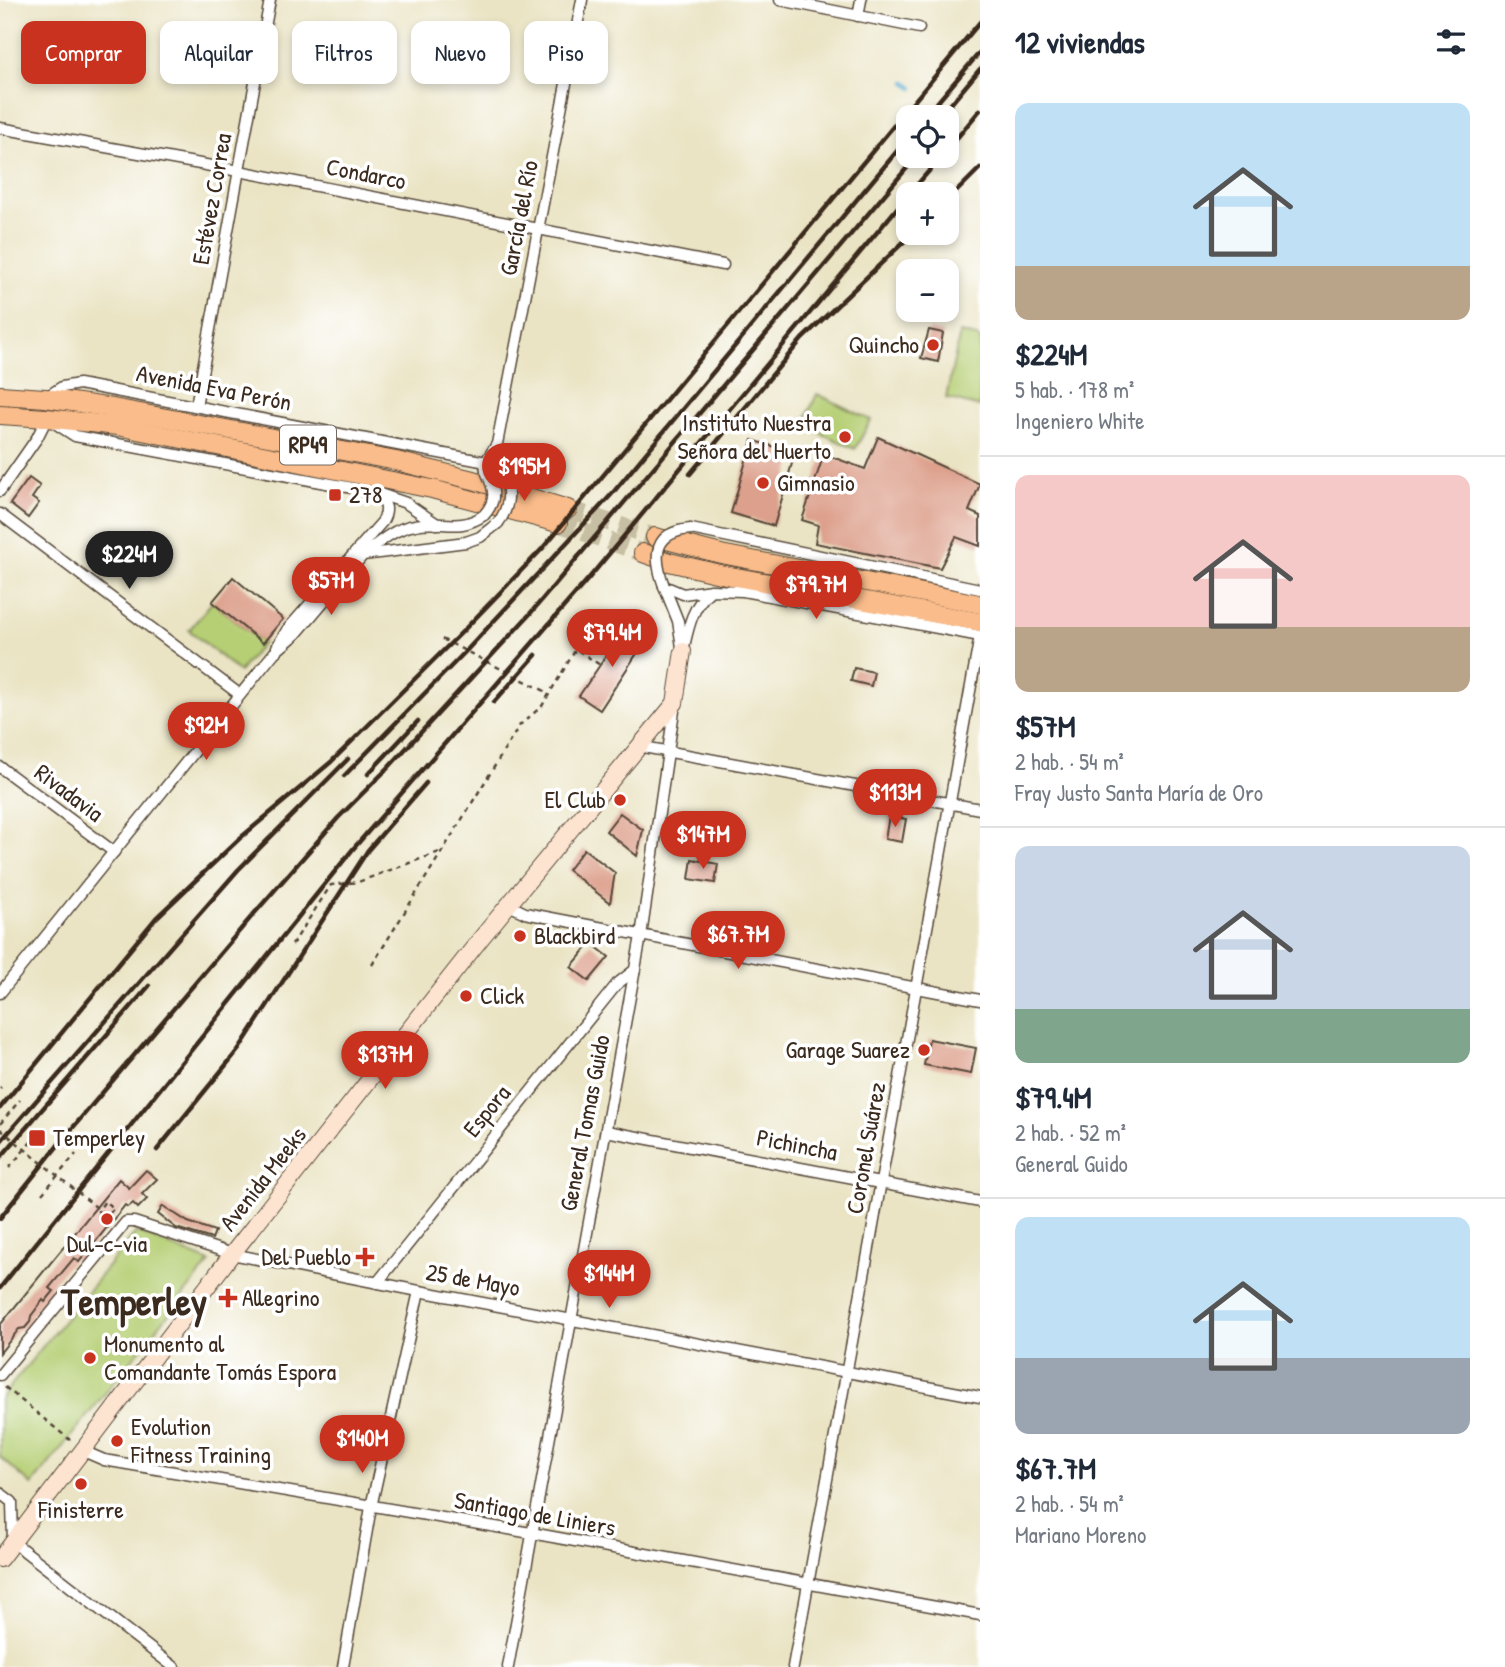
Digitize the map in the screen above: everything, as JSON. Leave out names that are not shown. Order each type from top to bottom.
[{"type":"main road","name":"RP49","points":[[0,395],[45,398],[113,408],[396,461],[473,480],[563,516],[117,426],[0,415]]},
{"type":"main road","points":[[655,537],[721,554],[980,604]]},
{"type":"main road","points":[[643,553],[720,574],[980,622]]},
{"type":"street","name":"Estévez Correa","points":[[196,406],[270,0]]},
{"type":"street","name":"García del Río","points":[[486,467],[497,444],[582,0]]},
{"type":"street","points":[[780,0],[919,28]]},
{"type":"street","points":[[858,16],[861,0]]},
{"type":"street","name":"Condarco","points":[[0,128],[239,171],[723,265]]},
{"type":"street","name":"Avenida Eva Perón","points":[[45,398],[62,387],[79,384],[503,469]]},
{"type":"street","points":[[0,491],[37,438],[47,418],[75,436],[374,492],[406,503],[437,524]]},
{"type":"street","name":"García del Río","points":[[359,554],[466,542],[480,537],[498,523],[507,508],[509,498],[497,444]]},
{"type":"street","points":[[359,554],[399,530],[414,525],[463,526],[473,523],[484,515],[492,503],[494,492],[486,467]]},
{"type":"street","points":[[0,993],[239,694],[274,653],[296,634],[359,554],[386,515],[386,503],[374,492]]},
{"type":"street","points":[[0,513],[239,694]]},
{"type":"street","points":[[682,651],[678,621],[656,561],[659,546],[671,533],[691,529],[980,589]]},
{"type":"street","points":[[664,586],[683,594],[711,590],[743,591],[980,636]]},
{"type":"street","points":[[675,703],[682,651],[696,606],[711,590]]},
{"type":"street","name":"Coronel Suárez","points":[[793,1667],[980,636]]},
{"type":"street","name":"Avenida Meeks","points":[[0,1559],[232,1254],[509,905],[675,703]]},
{"type":"street","name":"General Tomas Guido","points":[[508,1667],[569,1318],[641,936],[675,703]]},
{"type":"street","points":[[638,746],[980,809]]},
{"type":"street","name":"Rivadavia","points":[[0,767],[114,852]]},
{"type":"street","points":[[509,905],[525,913],[980,1000]]},
{"type":"street","name":"Espora","points":[[377,1283],[617,984],[635,970]]},
{"type":"street","name":"Pichincha","points":[[606,1131],[980,1202]]},
{"type":"street","name":"25 de Mayo","points":[[0,1375],[126,1222],[134,1222],[232,1254],[980,1397]]},
{"type":"street","points":[[343,1667],[371,1507],[419,1291]]},
{"type":"street","name":"Santiago de Liniers","points":[[83,1451],[104,1460],[531,1533],[808,1586],[980,1615]]},
{"type":"street","points":[[0,1493],[12,1502],[13,1542],[174,1667]]},
{"type":"path","points":[[442,639],[549,693]]},
{"type":"path","points":[[372,965],[520,725],[542,706],[576,649],[600,665]]},
{"type":"path","points":[[292,944],[331,886],[358,882],[442,851]]},
{"type":"path","points":[[20,1100],[0,1127],[25,1149],[57,1175],[102,1212],[107,1216],[114,1208],[105,1202],[98,1211],[111,1222]]},
{"type":"path","points":[[9,1168],[42,1129]]},
{"type":"path","points":[[42,1194],[76,1154]]},
{"type":"path","points":[[0,1382],[83,1451]]},
{"type":"green space","points":[[960,333],[980,338],[980,407],[946,398]]},
{"type":"green space","points":[[817,394],[871,420],[855,449],[803,425]]},
{"type":"green space","points":[[212,602],[263,643],[239,672],[189,630]]},
{"type":"green space","points":[[136,1232],[210,1262],[32,1485],[0,1457],[0,1399]]},
{"type":"building","name":"Quincho","points":[[929,330],[943,333],[938,362],[921,358]]},
{"type":"building","points":[[878,437],[980,484],[969,511],[980,516],[980,546],[956,537],[940,568],[815,543],[818,525],[802,520],[824,454],[865,469]]},
{"type":"building","name":"Gimnasio","points":[[752,440],[795,453],[774,526],[731,513]]},
{"type":"building","points":[[29,478],[40,486],[32,498],[39,503],[28,518],[10,504]]},
{"type":"building","points":[[233,577],[283,619],[263,643],[212,602]]},
{"type":"building","points":[[625,628],[645,641],[600,710],[579,696]]},
{"type":"building","points":[[854,668],[874,672],[871,686],[851,681]]},
{"type":"building","points":[[620,813],[643,830],[637,856],[606,831]]},
{"type":"building","points":[[889,816],[906,819],[902,842],[885,839]]},
{"type":"building","points":[[584,849],[615,873],[610,903],[568,870]]},
{"type":"building","points":[[692,859],[718,864],[715,883],[689,879]]},
{"type":"building","points":[[591,943],[609,957],[589,981],[571,967]]},
{"type":"building","points":[[929,1039],[976,1048],[971,1074],[924,1065]]},
{"type":"building","points":[[146,1170],[157,1179],[142,1194],[147,1199],[138,1208],[133,1203],[128,1207],[125,1205],[79,1262],[74,1258],[49,1288],[54,1291],[45,1302],[43,1300],[31,1316],[30,1322],[25,1328],[19,1329],[0,1353],[0,1325],[119,1179],[129,1188]]},
{"type":"building","points":[[163,1206],[188,1222],[215,1231],[212,1239],[176,1228],[158,1214]]},
{"type":"waterway","points":[[906,82],[913,88]]},
{"type":"tunnel","points":[[568,509],[655,537]]},
{"type":"tunnel","points":[[558,523],[643,553]]},
{"type":"railway","points":[[0,1108],[156,918],[239,839],[331,762],[542,549],[980,22]]},
{"type":"railway","points":[[935,105],[980,52]]},
{"type":"railway","points":[[950,105],[980,69]]},
{"type":"railway","points":[[959,135],[980,110]]},
{"type":"railway","points":[[344,776],[466,651],[611,495],[896,152]]},
{"type":"railway","points":[[0,1218],[59,1144],[252,916],[338,818],[388,768],[529,615],[907,168]]},
{"type":"railway","points":[[919,182],[932,168]]},
{"type":"railway","points":[[959,189],[980,168]]},
{"type":"railway","points":[[0,1288],[353,849],[589,578],[896,209]]},
{"type":"railway","points":[[690,474],[802,339],[900,245]]},
{"type":"railway","points":[[494,702],[536,655]]},
{"type":"railway","points":[[368,774],[418,721]]},
{"type":"railway","points":[[0,1142],[238,870],[348,759]]},
{"type":"railway","points":[[157,1150],[239,1049],[368,850],[426,783]]},
{"type":"railway","points":[[0,1158],[149,986]]},
{"type":"place","name":"Quincho","points":[[933,345]]},
{"type":"place","name":"Instituto Nuestra Señora del Huerto","points":[[845,437]]},
{"type":"place","name":"Gimnasio","points":[[763,483]]},
{"type":"place","name":"278","points":[[335,495]]},
{"type":"place","name":"El Club","points":[[620,800]]},
{"type":"place","name":"Blackbird","points":[[520,936]]},
{"type":"place","name":"Click","points":[[466,996]]},
{"type":"place","name":"Garage Suarez","points":[[924,1050]]},
{"type":"place","name":"Temperley","points":[[37,1138]]},
{"type":"place","name":"Dul-c-via","points":[[107,1219]]},
{"type":"place","name":"Del Pueblo","points":[[365,1257]]},
{"type":"place","name":"Allegrino","points":[[228,1298]]},
{"type":"place","name":"Monumento al Comandante Tomás Espora","points":[[90,1358]]},
{"type":"place","name":"Evolution Fitness Training","points":[[117,1441]]},
{"type":"place","name":"Finisterre","points":[[81,1484]]},
{"type":"district","name":"Temperley","points":[[134,1302]]}]
